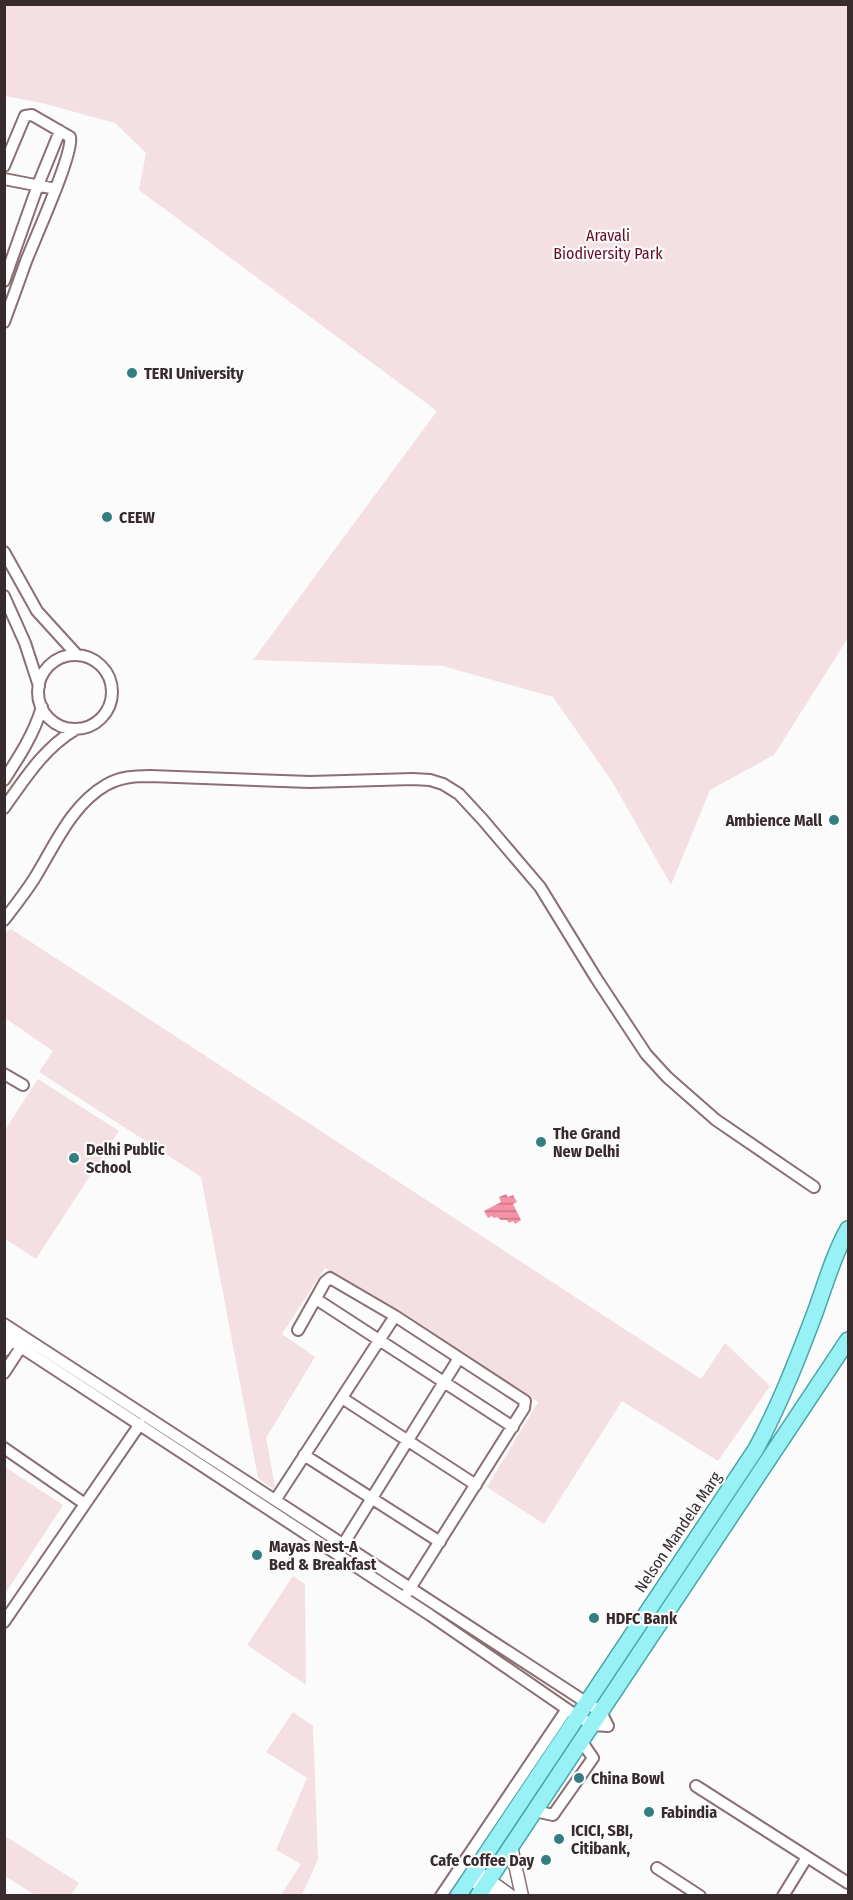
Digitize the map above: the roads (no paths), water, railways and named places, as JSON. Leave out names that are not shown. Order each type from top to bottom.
[{"type":"main road","name":"Nelson Mandela Marg","points":[[458,1896],[516,1796],[572,1713],[586,1702],[756,1449],[790,1378],[838,1250],[849,1228]]},
{"type":"main road","name":"Nelson Mandela Marg","points":[[490,1890],[511,1846],[849,1340]]},
{"type":"street","points":[[4,166],[25,116],[32,115],[70,137],[71,141],[56,189],[4,322]]},
{"type":"street","points":[[4,280],[60,131]]},
{"type":"street","points":[[4,179],[56,189]]},
{"type":"street","points":[[4,552],[37,610],[77,655]]},
{"type":"street","points":[[4,596],[25,642],[39,686],[42,707],[24,750],[4,780]]},
{"type":"street","points":[[39,686],[43,675],[52,664],[64,657],[77,655],[92,659],[105,670],[112,685],[109,707],[99,720],[86,727],[67,728],[54,721],[42,707]]},
{"type":"street","points":[[4,808],[41,756],[52,745],[76,729]]},
{"type":"street","points":[[4,920],[33,881],[63,831],[89,798],[106,785],[126,777],[310,782],[413,779],[430,780],[443,784],[459,794],[540,887],[646,1054],[686,1095],[716,1119],[814,1187]]},
{"type":"street","points":[[4,1074],[23,1085]]},
{"type":"street","points":[[298,1330],[330,1278],[395,1316],[523,1399],[524,1408],[513,1427],[404,1598]]},
{"type":"street","points":[[316,1299],[513,1427]]},
{"type":"street","points":[[276,1499],[395,1316]]},
{"type":"street","points":[[4,1324],[586,1702],[597,1719]]},
{"type":"street","points":[[12,1341],[404,1598],[572,1713],[597,1719]]},
{"type":"street","points":[[4,1351],[12,1341]]},
{"type":"street","points":[[4,1373],[12,1341]]},
{"type":"street","points":[[344,1543],[459,1358]]},
{"type":"street","points":[[342,1398],[476,1485]]},
{"type":"street","points":[[4,1622],[140,1424]]},
{"type":"street","points":[[4,1448],[85,1504]]},
{"type":"street","points":[[304,1455],[440,1542]]},
{"type":"street","points":[[311,1537],[315,1525]]},
{"type":"street","points":[[696,1786],[849,1883]]},
{"type":"street","points":[[511,1846],[522,1896]]},
{"type":"street","points":[[786,1894],[807,1857]]},
{"type":"street","points":[[657,1868],[700,1896]]},
{"type":"street","points":[[441,1896],[472,1869],[490,1890],[511,1896]]},
{"type":"place","name":"TERI University","points":[[132,373]]},
{"type":"place","name":"CEEW","points":[[107,517]]},
{"type":"place","name":"Ambience Mall","points":[[834,820]]},
{"type":"place","name":"The Grand New Delhi","points":[[541,1142]]},
{"type":"place","name":"Delhi Public School","points":[[74,1158]]},
{"type":"place","name":"Mayas Nest-A Bed & Breakfast","points":[[257,1555]]},
{"type":"place","name":"HDFC Bank","points":[[594,1618]]},
{"type":"place","name":"China Bowl","points":[[579,1778]]},
{"type":"place","name":"Fabindia","points":[[649,1812]]},
{"type":"place","name":"ICICI, SBI, Citibank,","points":[[559,1839]]},
{"type":"place","name":"Cafe Coffee Day","points":[[546,1860]]},
{"type":"park label","name":"Aravali Biodiversity Park","points":[[608,244]]}]
